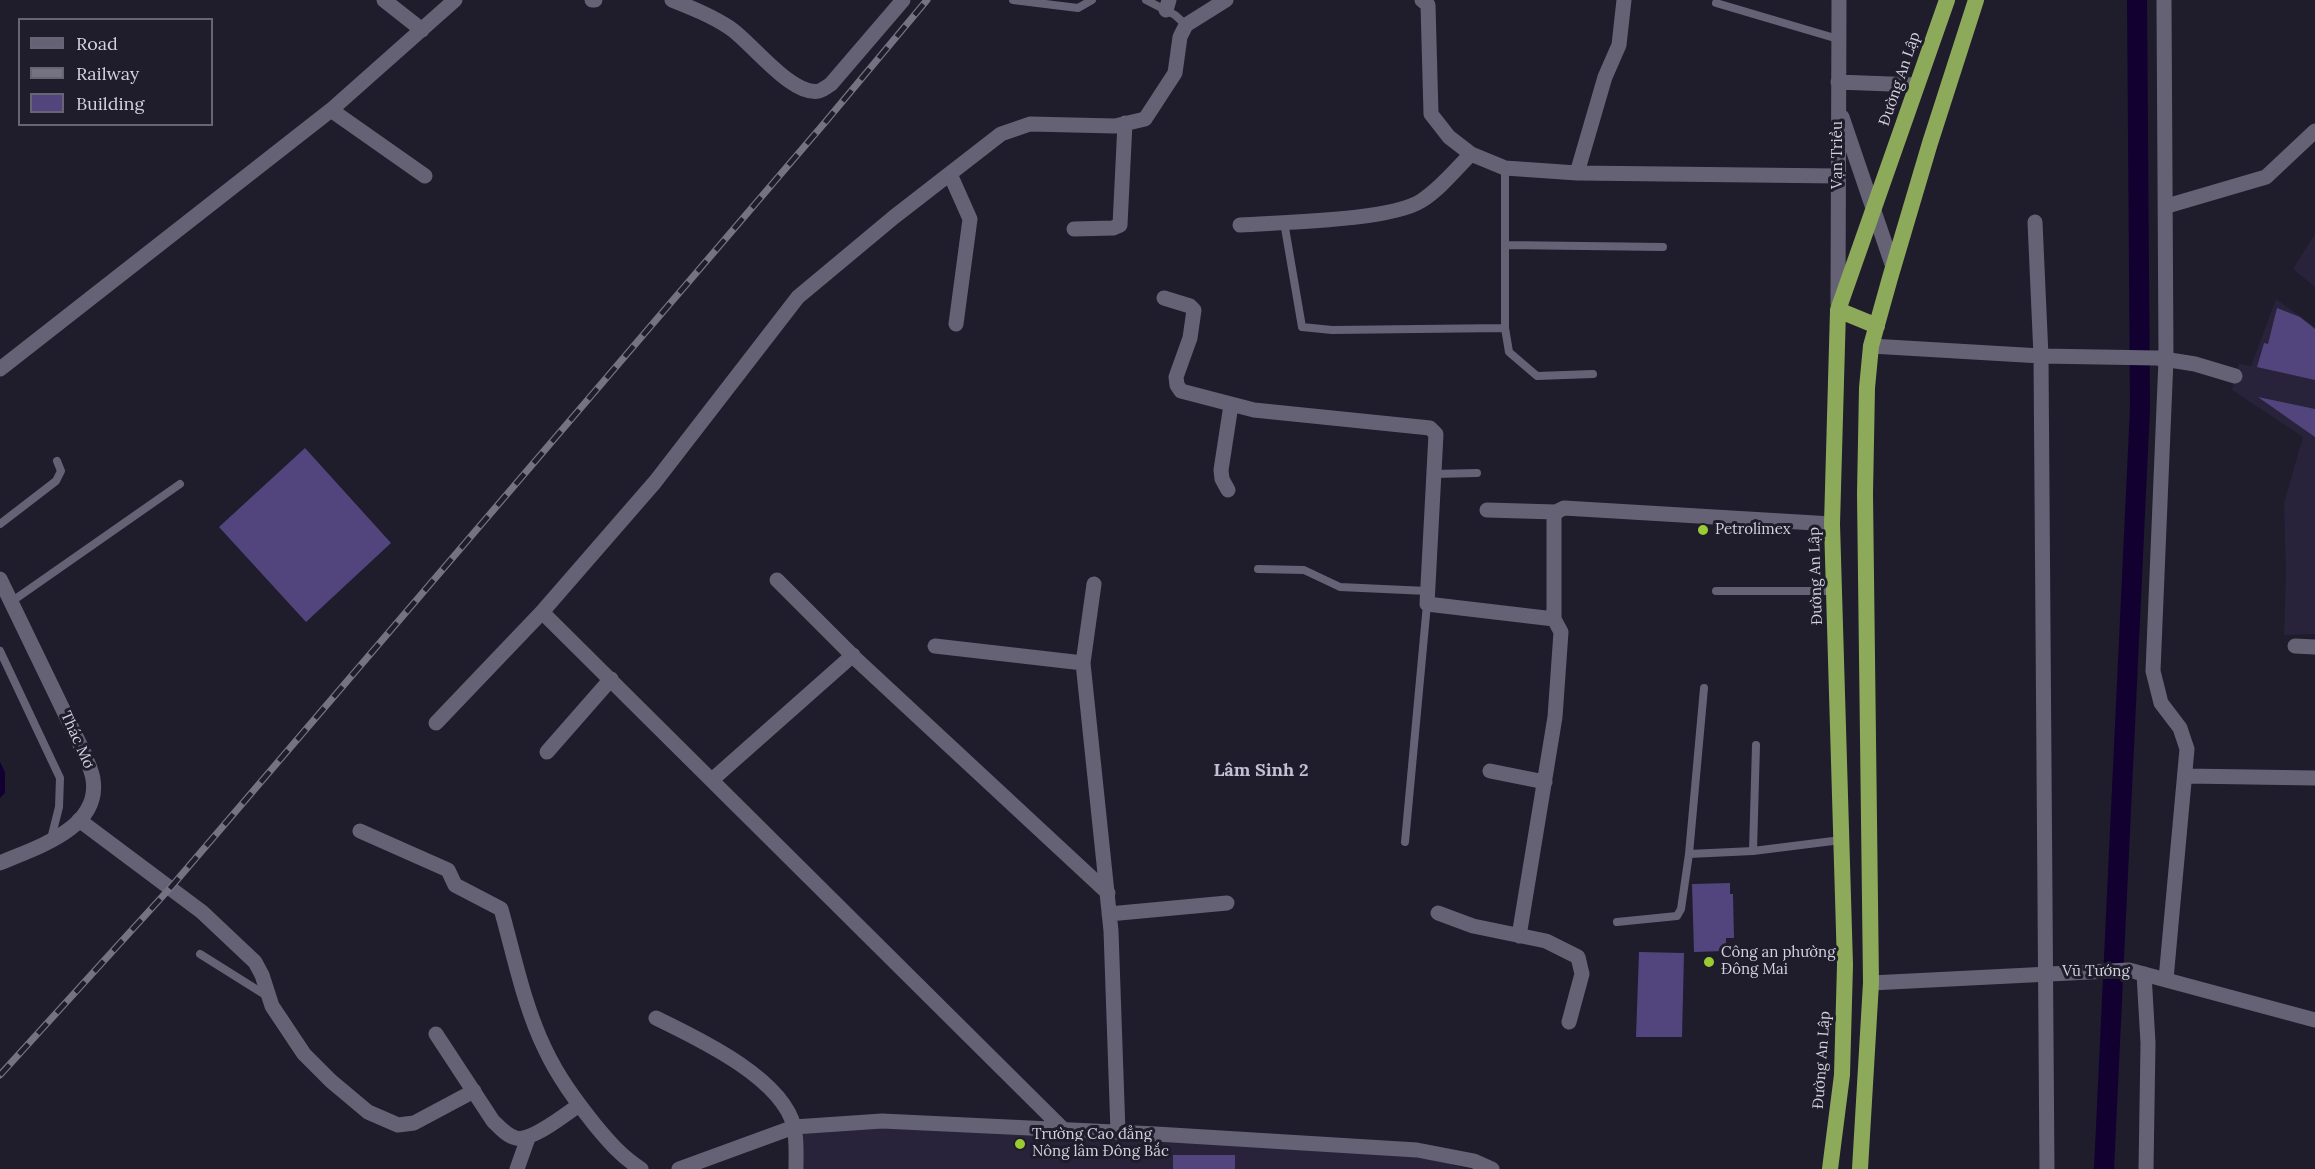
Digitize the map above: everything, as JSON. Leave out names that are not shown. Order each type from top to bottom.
[{"type":"highway","name":"Đường An Lập","points":[[1830,1169],[1842,1075],[1845,964],[1832,524],[1838,310],[1947,0]]},
{"type":"highway","points":[[1860,1169],[1871,983],[1865,494],[1867,388],[1871,346],[1930,143],[1976,0]]},
{"type":"highway","points":[[1838,310],[1877,326]]},
{"type":"street","points":[[384,0],[422,30]]},
{"type":"street","points":[[0,369],[331,110],[455,0]]},
{"type":"street","points":[[672,0],[730,28],[783,76],[808,90],[819,91],[831,84],[903,0]]},
{"type":"street","points":[[436,723],[542,612],[655,482],[798,297],[1001,134],[1030,124],[1115,126],[1145,119],[1175,73],[1180,37],[1185,25],[1226,0]]},
{"type":"street","points":[[1422,0],[1428,5],[1431,114],[1449,137],[1471,154],[1504,168],[1577,172],[1838,176]]},
{"type":"street","points":[[1577,172],[1605,77],[1619,45],[1624,0]]},
{"type":"street","name":"Vạn Triều","points":[[1838,310],[1839,0]]},
{"type":"street","points":[[2164,0],[2167,206],[2153,671],[2161,703],[2180,728],[2187,749],[2166,980]]},
{"type":"street","points":[[1838,82],[1916,85]]},
{"type":"street","points":[[1838,103],[1893,267]]},
{"type":"street","points":[[331,110],[425,176]]},
{"type":"street","points":[[1074,229],[1113,228],[1120,225],[1125,123]]},
{"type":"street","points":[[2167,206],[2266,177],[2315,131]]},
{"type":"street","points":[[1240,225],[1394,212],[1420,202],[1441,185],[1471,154]]},
{"type":"street","points":[[950,174],[970,219],[956,324]]},
{"type":"street","points":[[2035,222],[2041,356],[2047,1169]]},
{"type":"street","points":[[1164,298],[1190,306],[1194,310],[1190,338],[1176,377],[1177,386],[1181,391],[1232,405],[1315,418],[1430,428],[1436,434],[1427,597],[1554,619]]},
{"type":"street","points":[[1871,346],[2041,356],[2162,358],[2195,364],[2235,376]]},
{"type":"street","points":[[1228,489],[1222,479],[1221,470],[1232,405]]},
{"type":"street","points":[[1487,510],[1556,512],[1564,508],[1747,521],[1832,524]]},
{"type":"street","points":[[1519,936],[1555,717],[1561,632],[1554,619],[1554,518],[1556,512]]},
{"type":"street","name":"Thác Mơ","points":[[0,579],[84,753],[93,780],[92,800],[79,820],[69,830],[51,841],[0,863]]},
{"type":"street","points":[[777,580],[853,655],[1108,893]]},
{"type":"street","points":[[1094,584],[1083,663],[1108,893],[1118,1132]]},
{"type":"street","points":[[542,612],[713,779],[758,829],[1064,1129]]},
{"type":"street","points":[[935,646],[1083,663]]},
{"type":"street","points":[[2295,646],[2315,647]]},
{"type":"street","points":[[713,779],[853,655]]},
{"type":"street","points":[[547,752],[611,679]]},
{"type":"street","points":[[1490,771],[1545,782]]},
{"type":"street","points":[[2186,776],[2315,778]]},
{"type":"street","points":[[79,820],[171,887],[230,937],[255,962],[262,975],[267,996],[304,1054],[331,1081],[368,1112],[398,1125],[414,1123],[474,1091]]},
{"type":"street","points":[[360,831],[448,870],[454,885],[501,909],[543,1047],[579,1105],[612,1146],[628,1161],[641,1169]]},
{"type":"street","points":[[1109,914],[1227,903]]},
{"type":"street","points":[[1437,913],[1473,926],[1546,941],[1578,957],[1581,974],[1569,1022]]},
{"type":"street","name":"Vũ Tướng","points":[[1871,983],[2098,970],[2137,972],[2315,1019]]},
{"type":"street","points":[[2137,972],[2148,1043],[2146,1169]]},
{"type":"street","points":[[656,1018],[718,1048],[774,1094],[788,1112],[794,1127],[796,1169]]},
{"type":"street","points":[[436,1034],[493,1121],[504,1132],[517,1139],[528,1138],[579,1105]]},
{"type":"street","points":[[679,1169],[794,1127],[882,1121],[1064,1129],[1417,1150],[1456,1157],[1492,1169]]},
{"type":"street","points":[[517,1169],[528,1138]]},
{"type":"lane","points":[[1013,0],[1078,8],[1092,0]]},
{"type":"lane","points":[[1146,0],[1167,5],[1185,25]]},
{"type":"lane","points":[[1716,3],[1838,39]]},
{"type":"lane","points":[[1504,168],[1505,328],[1509,352],[1537,376],[1593,374]]},
{"type":"lane","points":[[1284,222],[1302,327],[1332,330],[1505,328]]},
{"type":"lane","points":[[1505,245],[1663,247]]},
{"type":"lane","points":[[0,524],[56,481],[61,471],[57,461]]},
{"type":"lane","points":[[1434,474],[1478,473]]},
{"type":"lane","points":[[11,602],[180,484]]},
{"type":"lane","points":[[1258,569],[1304,570],[1340,587],[1427,597],[1405,843]]},
{"type":"lane","points":[[1716,591],[1834,591]]},
{"type":"lane","points":[[0,651],[60,778],[59,807],[51,841]]},
{"type":"lane","points":[[1617,922],[1677,916],[1681,909],[1689,854],[1704,688]]},
{"type":"lane","points":[[1754,851],[1756,745]]},
{"type":"lane","points":[[1689,854],[1754,851],[1843,840]]},
{"type":"lane","points":[[200,954],[267,996]]},
{"type":"shaded area","points":[[2315,234],[2315,287],[2293,269]]},
{"type":"shaded area","points":[[2276,299],[2315,327],[2315,634],[2284,635],[2286,574],[2284,503],[2303,437],[2232,390],[2239,364],[2251,366]]},
{"type":"shaded area","points":[[0,762],[5,772],[5,793],[0,798]]},
{"type":"shaded area","name":"Trường Cao đẳng Nông lâm Đông Bắc","points":[[802,1126],[1084,1135],[1389,1153],[1444,1162],[1466,1169],[804,1169]]},
{"type":"building","points":[[2277,308],[2300,317],[2315,329],[2315,380],[2257,367],[2264,343],[2268,344]]},
{"type":"building","points":[[2258,397],[2315,409],[2315,437]]},
{"type":"building","points":[[305,448],[391,543],[306,622],[219,527]]},
{"type":"building","points":[[1730,883],[1730,894],[1733,894],[1734,938],[1726,938],[1726,951],[1694,952],[1692,884]]},
{"type":"building","points":[[1639,952],[1684,953],[1682,1037],[1636,1037]]},
{"type":"building","points":[[1173,1155],[1235,1155],[1235,1169],[1173,1169]]},
{"type":"waterway","points":[[2104,1169],[2140,408],[2137,0]]},
{"type":"railway","points":[[0,1075],[171,887],[927,0]]},
{"type":"place","name":"Petrolimex","points":[[1703,530]]},
{"type":"place","name":"Công an phường Đông Mai","points":[[1709,962]]},
{"type":"place","name":"Trường Cao đẳng Nông lâm Đông Bắc","points":[[1020,1144]]},
{"type":"district","name":"Lâm Sinh 2","points":[[1261,771]]}]
